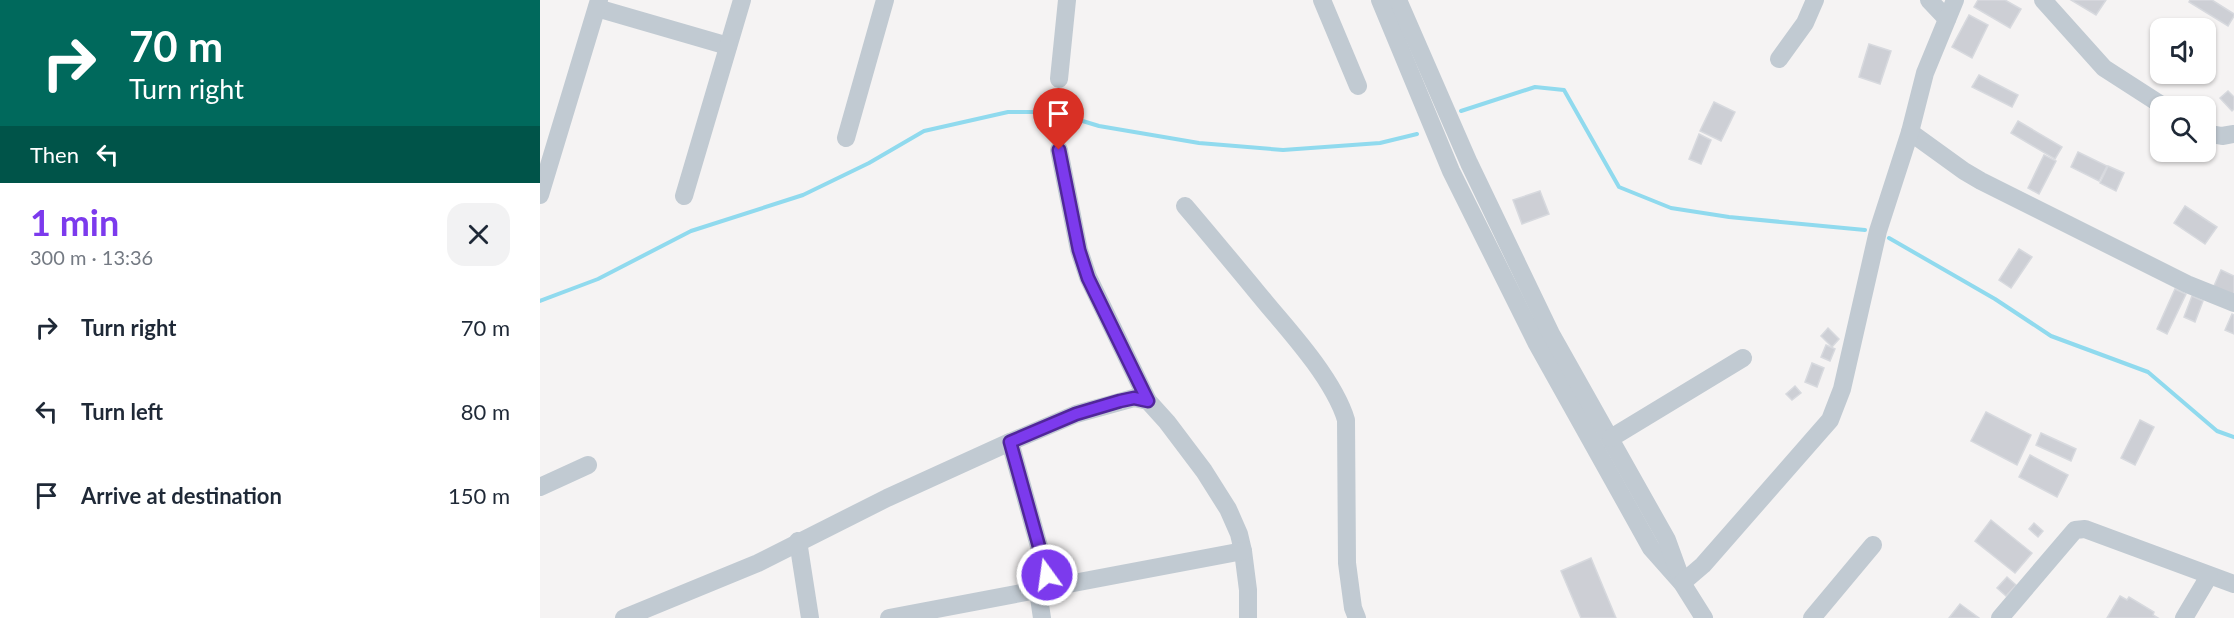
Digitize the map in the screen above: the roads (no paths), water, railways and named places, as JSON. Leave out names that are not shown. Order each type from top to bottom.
[{"type":"street","points":[[684,196],[742,0]]},
{"type":"street","points":[[846,138],[885,0]]},
{"type":"street","points":[[1059,79],[1067,0]]},
{"type":"street","points":[[1322,0],[1358,86]]},
{"type":"street","points":[[1380,0],[1451,171],[1536,342],[1651,548],[1682,583],[1704,618]]},
{"type":"street","points":[[1398,0],[1469,163],[1551,334],[1667,540],[1682,583]]},
{"type":"street","points":[[1779,59],[1805,23],[1815,0]]},
{"type":"street","points":[[1929,0],[1947,19]]},
{"type":"street","points":[[1682,583],[1703,565],[1830,420],[1842,389],[1878,231],[1910,132],[1925,73],[1955,0]]},
{"type":"street","points":[[2043,0],[2104,68],[2150,98]]},
{"type":"street","points":[[540,195],[598,4],[728,46]]},
{"type":"street","points":[[1910,132],[1981,181],[2187,284],[2234,303]]},
{"type":"street","points":[[2216,135],[2234,134]]},
{"type":"street","points":[[1059,150],[1079,250],[1088,278],[1148,401],[1204,471],[1228,509],[1239,534],[1248,590],[1248,618]]},
{"type":"street","points":[[1185,206],[1297,340],[1344,411],[1346,420],[1347,563],[1353,608],[1357,618]]},
{"type":"street","points":[[1611,438],[1743,358]]},
{"type":"street","points":[[624,618],[758,563],[798,541],[1010,442],[1076,414],[1134,398],[1148,401]]},
{"type":"street","points":[[1010,442],[1047,575],[1038,591],[1042,618]]},
{"type":"street","points":[[540,487],[588,465]]},
{"type":"street","points":[[2000,618],[2075,530],[2085,529],[2234,584]]},
{"type":"street","points":[[798,541],[810,618]]},
{"type":"street","points":[[1812,618],[1873,545]]},
{"type":"street","points":[[889,618],[1243,551]]},
{"type":"street","points":[[2184,618],[2209,576]]},
{"type":"waterway","points":[[1461,111],[1535,87],[1564,90],[1619,187],[1671,208],[1729,217],[1865,230]]},
{"type":"waterway","points":[[540,301],[598,279],[691,231],[803,195],[869,163],[924,131],[1008,112],[1053,112],[1099,126],[1199,143],[1283,150],[1380,143],[1417,134]]},
{"type":"waterway","points":[[1889,238],[1995,299],[2051,336],[2148,372],[2217,431],[2234,437]]}]
